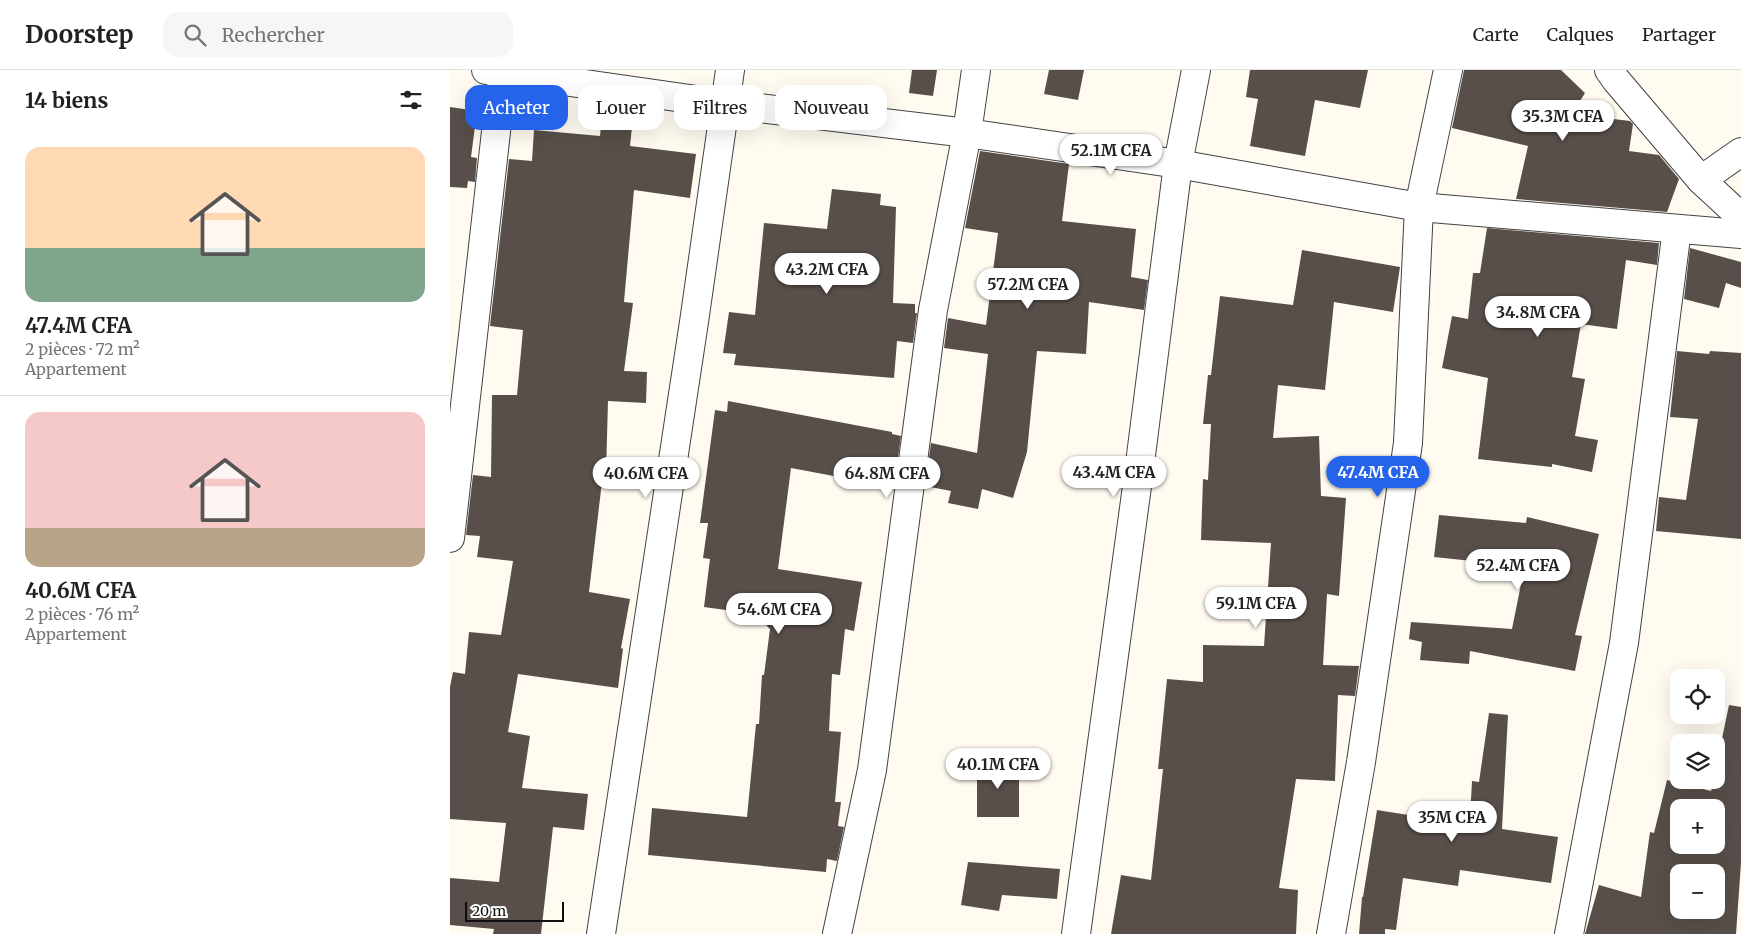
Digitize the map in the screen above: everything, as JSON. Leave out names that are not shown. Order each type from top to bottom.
[{"type":"street","points":[[728,85],[730,70]]},
{"type":"street","points":[[837,934],[872,770],[934,310],[967,133],[976,70]]},
{"type":"street","points":[[1076,934],[1138,479],[1178,164],[1196,70]]},
{"type":"street","points":[[1331,934],[1361,762],[1408,443],[1419,207],[1448,70]]},
{"type":"street","points":[[1610,70],[1616,80],[1702,180],[1741,218]]},
{"type":"street","points":[[450,538],[497,71],[674,97]]},
{"type":"street","points":[[765,109],[967,133],[1178,164],[1419,207],[1741,234]]},
{"type":"street","points":[[601,934],[721,130]]},
{"type":"street","points":[[1702,180],[1741,152]]},
{"type":"street","points":[[1569,934],[1624,643],[1677,229]]},
{"type":"building","points":[[912,70],[937,70],[933,96],[909,93]]},
{"type":"building","points":[[1049,70],[1084,70],[1078,100],[1044,94]]},
{"type":"building","points":[[1250,70],[1368,70],[1360,108],[1315,100],[1305,156],[1250,146],[1258,99],[1246,97]]},
{"type":"building","points":[[1464,70],[1561,70],[1585,93],[1572,114],[1630,121],[1633,124],[1629,151],[1659,155],[1679,179],[1667,212],[1516,199],[1528,146],[1452,128]]},
{"type":"building","points":[[450,107],[465,109],[465,130],[475,130],[471,157],[477,158],[475,182],[468,181],[467,188],[450,187]]},
{"type":"building","points":[[534,130],[600,136],[601,130],[632,130],[630,146],[696,154],[690,198],[634,190],[624,302],[633,303],[624,371],[647,372],[646,403],[608,401],[606,473],[603,473],[589,592],[630,599],[621,648],[623,649],[618,688],[518,674],[508,732],[530,736],[522,788],[588,794],[584,830],[553,827],[541,934],[493,934],[494,929],[450,925],[450,878],[499,882],[506,823],[450,819],[450,687],[453,672],[465,674],[469,632],[501,635],[513,561],[477,557],[480,536],[466,535],[473,475],[491,477],[492,395],[517,395],[523,330],[490,326],[509,159],[532,161]]},
{"type":"building","points":[[980,151],[1069,164],[1062,221],[1136,229],[1131,277],[1148,280],[1144,310],[1089,302],[1086,354],[1037,351],[1027,452],[1013,498],[982,489],[978,509],[948,503],[951,491],[925,486],[931,443],[977,453],[988,354],[944,348],[948,318],[986,325],[998,233],[965,228]]},
{"type":"building","points":[[832,189],[881,194],[880,205],[896,207],[893,303],[915,304],[915,313],[917,313],[913,343],[897,341],[894,378],[734,365],[736,354],[723,353],[729,312],[755,315],[764,223],[827,229]]},
{"type":"building","points":[[1487,228],[1659,243],[1657,265],[1626,260],[1617,329],[1581,324],[1572,377],[1585,379],[1575,436],[1598,440],[1592,472],[1552,464],[1552,467],[1478,459],[1488,378],[1442,368],[1452,316],[1468,319],[1473,273],[1480,273]]},
{"type":"building","points":[[1690,248],[1741,262],[1741,288],[1726,283],[1719,308],[1684,299]]},
{"type":"building","points":[[1302,250],[1400,267],[1393,312],[1334,302],[1325,390],[1278,385],[1273,438],[1319,436],[1321,496],[1346,498],[1339,596],[1327,594],[1323,665],[1359,666],[1355,696],[1338,695],[1335,781],[1296,779],[1279,888],[1298,890],[1296,934],[1111,934],[1121,875],[1151,880],[1163,769],[1158,769],[1167,679],[1203,682],[1203,645],[1264,646],[1271,543],[1201,540],[1203,479],[1208,480],[1211,424],[1203,424],[1220,296],[1293,305]]},
{"type":"building","points":[[1677,351],[1709,354],[1710,351],[1741,353],[1741,539],[1656,531],[1659,497],[1686,500],[1698,419],[1670,417]]},
{"type":"building","points":[[728,401],[892,432],[892,434],[901,436],[895,479],[884,476],[882,485],[791,468],[778,569],[862,582],[854,631],[845,629],[840,675],[832,674],[829,731],[841,732],[835,802],[841,802],[838,826],[844,827],[837,861],[827,859],[826,872],[648,855],[652,808],[747,817],[756,724],[759,724],[762,675],[764,675],[770,629],[755,614],[704,607],[710,559],[703,558],[708,523],[700,523],[715,410],[727,412]]},
{"type":"building","points":[[1439,515],[1526,523],[1527,517],[1599,534],[1575,635],[1582,636],[1575,671],[1470,651],[1469,664],[1420,660],[1422,642],[1409,639],[1411,622],[1512,629],[1521,584],[1516,583],[1520,566],[1434,557]]},
{"type":"building","points":[[1729,705],[1741,707],[1741,863],[1736,934],[1585,934],[1599,885],[1641,897],[1650,832],[1654,833],[1667,780],[1670,781],[1670,789],[1703,789],[1711,791],[1712,789],[1725,789],[1725,734],[1723,734]]},
{"type":"building","points":[[1489,713],[1508,715],[1502,829],[1558,837],[1551,883],[1460,870],[1458,886],[1403,878],[1396,930],[1385,929],[1385,934],[1359,934],[1362,897],[1377,810],[1421,817],[1421,812],[1470,818],[1472,781],[1479,782]]},
{"type":"building","points":[[977,763],[1019,764],[1019,817],[977,817]]},
{"type":"building","points":[[968,862],[1060,869],[1057,899],[1002,895],[999,911],[961,905]]}]
